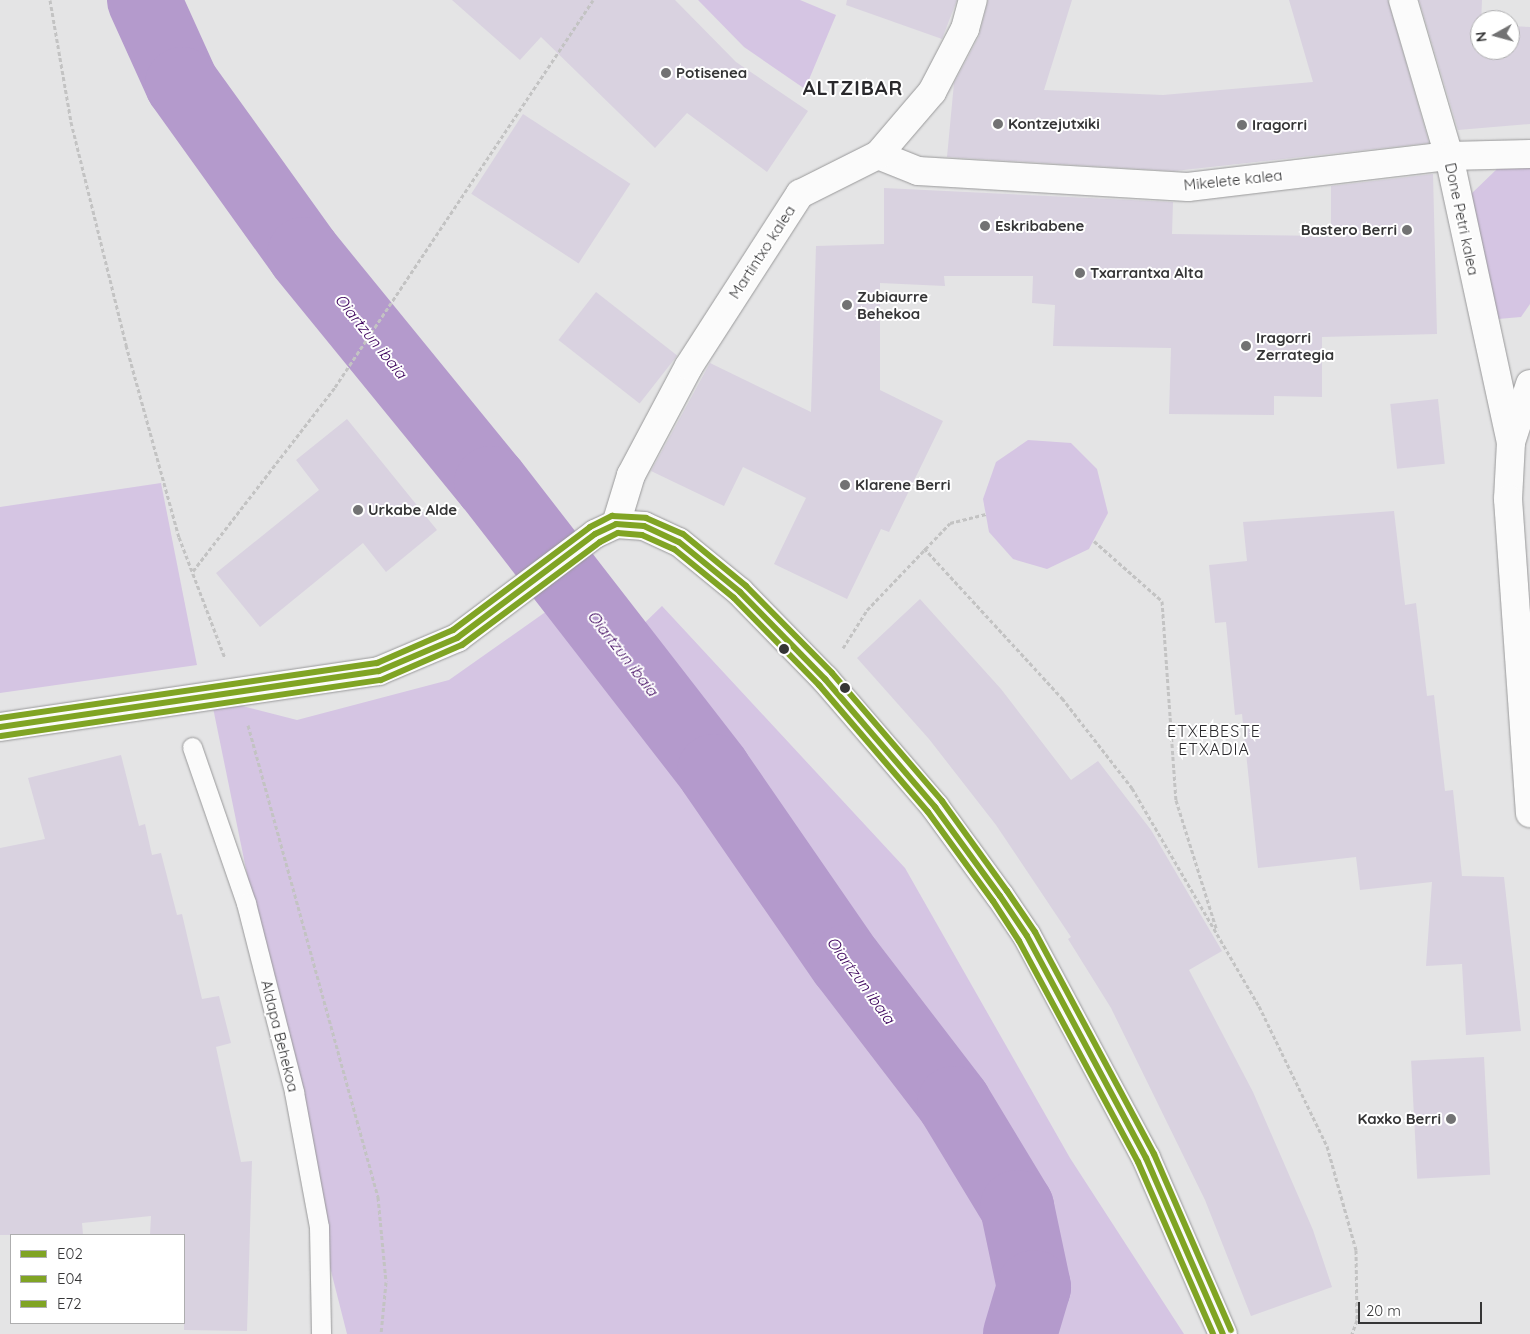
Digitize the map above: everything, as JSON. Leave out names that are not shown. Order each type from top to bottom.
[{"type":"street","name":"Martintxo kalea","points":[[616,524],[631,475],[689,366],[800,194],[878,155],[932,92],[965,28],[973,0]]},
{"type":"street","name":"Done Petri kalea","points":[[1403,0],[1449,156],[1511,442]]},
{"type":"street","name":"Mikelete kalea","points":[[878,155],[918,171],[1188,187],[1449,156],[1530,154]]},
{"type":"street","name":"Done Petri kalea","points":[[1530,384],[1511,442],[1508,500],[1530,802]]},
{"type":"street","points":[[0,727],[379,671],[457,638],[516,597],[595,534],[616,524],[644,526],[680,542],[740,592],[825,679],[935,807],[1027,936],[1146,1158],[1222,1334]]},
{"type":"lane","name":"Aldapa Behekoa","points":[[192,747],[246,903],[294,1092],[319,1227],[321,1334]]},
{"type":"path","points":[[193,572],[335,387],[593,0]]},
{"type":"path","points":[[825,679],[866,610],[924,548],[950,523],[986,514]]},
{"type":"path","points":[[1094,541],[1162,601],[1176,800],[1218,936]]},
{"type":"path","points":[[924,548],[1062,698],[1132,788],[1259,1006],[1327,1146],[1356,1250],[1357,1320],[1352,1334]]},
{"type":"shaded area","points":[[698,0],[800,0],[836,15],[805,89],[744,47]]},
{"type":"shaded area","points":[[1530,166],[1530,304],[1521,317],[1498,319],[1469,196],[1498,168]]},
{"type":"shaded area","points":[[1028,440],[1071,443],[1097,469],[1108,513],[1089,549],[1047,569],[1013,559],[989,532],[983,499],[996,462]]},
{"type":"shaded area","points":[[161,483],[197,665],[0,693],[0,507]]},
{"type":"shaded area","points":[[554,606],[600,666],[662,606],[905,868],[1070,1158],[1184,1334],[347,1334],[317,1216],[211,698],[297,720],[449,680]]},
{"type":"building","points":[[452,0],[675,0],[736,62],[808,111],[767,172],[687,113],[655,148],[541,37],[520,60]]},
{"type":"building","points":[[847,0],[957,0],[942,39],[846,5]]},
{"type":"building","points":[[988,0],[1072,0],[1044,90],[1163,95],[1313,82],[1289,0],[1388,0],[1429,143],[1174,171],[947,157],[954,83],[979,36]]},
{"type":"building","points":[[1419,0],[1482,0],[1482,10],[1470,10],[1470,60],[1520,60],[1520,26],[1530,27],[1530,124],[1458,130]]},
{"type":"building","points":[[523,114],[630,184],[579,263],[471,194]]},
{"type":"building","points":[[1433,174],[1437,334],[1322,337],[1322,397],[1274,396],[1274,415],[1169,414],[1171,348],[1053,346],[1055,305],[1032,303],[1033,276],[944,276],[945,286],[880,283],[880,390],[943,421],[889,532],[881,529],[847,599],[774,564],[806,498],[743,467],[724,506],[651,471],[710,363],[811,412],[816,246],[884,244],[884,188],[1173,202],[1172,234],[1331,236],[1331,186]]},
{"type":"building","points":[[596,292],[677,355],[640,403],[558,340]]},
{"type":"building","points":[[1438,399],[1445,464],[1397,469],[1390,404]]},
{"type":"building","name":"Urkabe Alde","points":[[347,419],[437,530],[386,572],[363,543],[260,627],[216,573],[319,490],[296,460]]},
{"type":"building","points":[[1394,511],[1405,605],[1416,603],[1427,696],[1434,695],[1445,791],[1453,790],[1462,876],[1504,877],[1521,1031],[1466,1035],[1462,964],[1426,966],[1432,882],[1360,890],[1356,857],[1258,868],[1242,714],[1235,715],[1226,622],[1215,623],[1209,565],[1247,561],[1243,522]]},
{"type":"building","points":[[920,599],[1001,689],[1071,780],[1098,761],[1151,830],[1222,951],[1189,970],[1253,1092],[1313,1230],[1332,1287],[1251,1316],[1205,1200],[1111,1008],[1068,939],[1071,937],[996,825],[929,739],[857,658]]},
{"type":"building","points":[[121,755],[139,826],[145,824],[152,855],[161,853],[177,915],[182,914],[202,999],[219,996],[231,1043],[216,1047],[241,1162],[252,1161],[247,1331],[184,1330],[185,1234],[150,1234],[151,1216],[82,1223],[83,1234],[0,1235],[0,848],[45,839],[28,778]]},
{"type":"building","name":"Kaxko Berri","points":[[1484,1057],[1490,1175],[1417,1179],[1411,1061]]},
{"type":"waterway","name":"Oiartzun ibaia","points":[[144,0],[182,84],[304,254],[491,483],[714,771],[846,962],[954,1103],[1017,1207],[1034,1287],[1020,1334]]},
{"type":"transit line","name":"E72","points":[[0,718],[377,663],[453,630],[590,527],[612,516],[646,518],[683,534],[746,586],[832,673],[942,801],[1007,891],[1035,932],[1154,1154],[1231,1330]]},
{"type":"transit line","name":"E02","points":[[0,727],[379,671],[457,638],[595,534],[616,524],[644,526],[679,542],[740,592],[825,679],[935,807],[1000,896],[1027,936],[1146,1158],[1223,1334]]},
{"type":"transit line","name":"E04","points":[[1,736],[381,680],[462,645],[600,542],[618,533],[642,535],[674,549],[734,598],[819,685],[928,812],[993,901],[1019,941],[1138,1162],[1213,1334]]},
{"type":"place","name":"Potisenea","points":[[666,73]]},
{"type":"place","name":"Kontzejutxiki","points":[[998,124]]},
{"type":"place","name":"Iragorri","points":[[1242,125]]},
{"type":"place","name":"Eskribabene","points":[[985,226]]},
{"type":"place","name":"Bastero Berri","points":[[1407,230]]},
{"type":"place","name":"Txarrantxa Alta","points":[[1080,273]]},
{"type":"place","name":"Zubiaurre Behekoa","points":[[847,305]]},
{"type":"place","name":"Iragorri Zerrategia","points":[[1246,346]]},
{"type":"place","name":"Klarene Berri","points":[[845,485]]},
{"type":"place","name":"Urkabe Alde","points":[[358,510]]},
{"type":"place","name":"Kaxko Berri","points":[[1451,1119]]},
{"type":"district","name":"ALTZIBAR","points":[[853,87]]},
{"type":"district","name":"ETXEBESTE ETXADIA","points":[[1214,740]]}]
